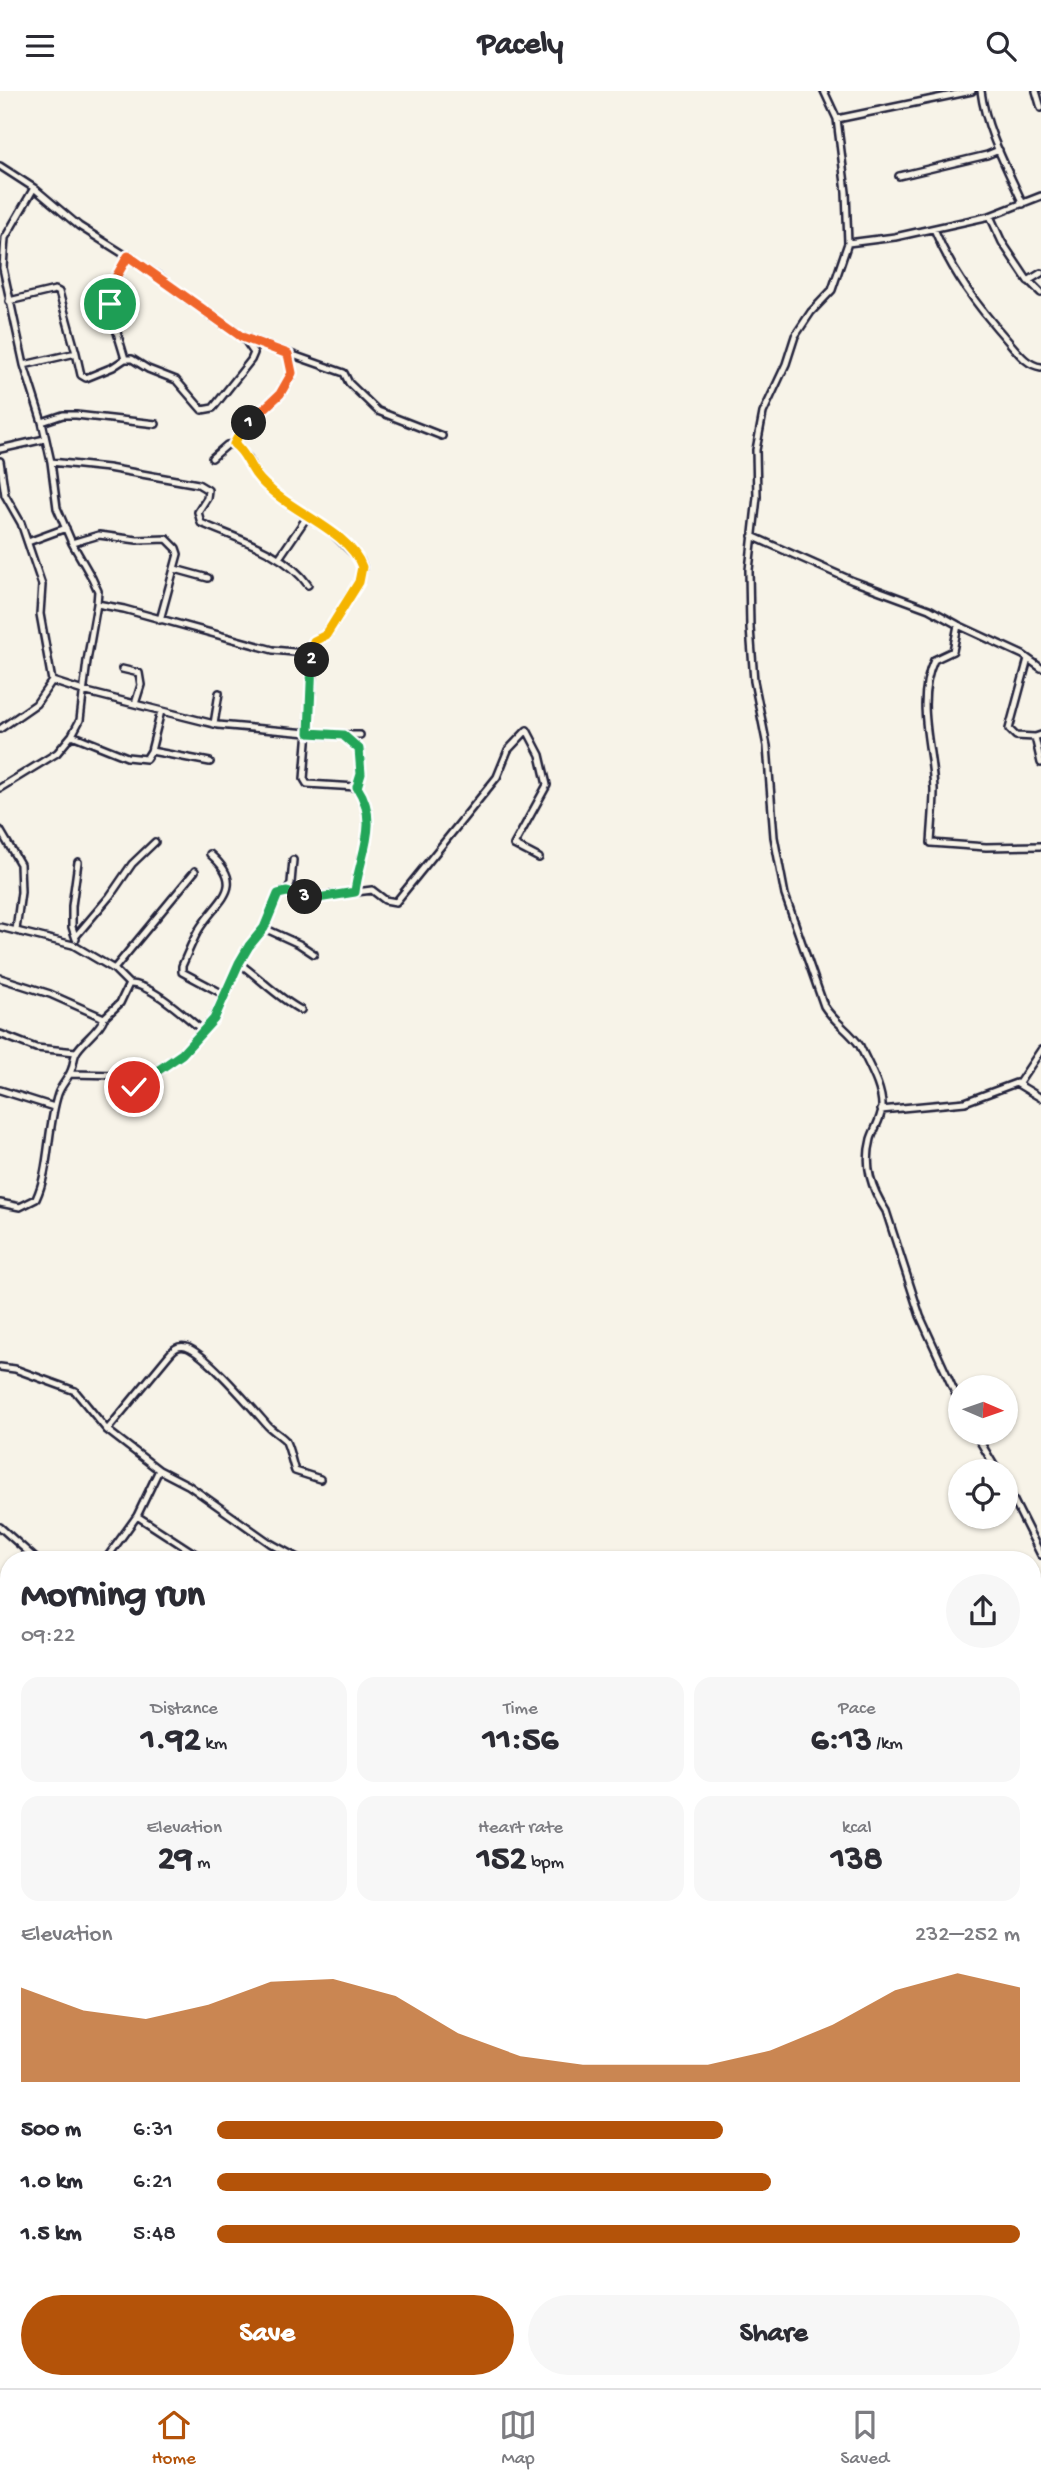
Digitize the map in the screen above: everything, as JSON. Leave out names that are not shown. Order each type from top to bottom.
[{"type":"street","points":[[824,91],[837,119],[846,192],[848,243],[832,290],[811,312],[795,336],[786,364],[763,413],[756,450],[757,497],[749,593],[754,681],[767,746],[774,837],[785,895],[824,1006],[830,1016],[860,1046],[878,1091],[881,1110],[867,1157],[868,1170],[886,1211],[920,1316],[948,1377]]},
{"type":"street","points":[[837,119],[972,91]]},
{"type":"street","points":[[981,91],[983,106],[999,150],[1023,204]]},
{"type":"street","points":[[1036,91],[1041,108]]},
{"type":"street","points":[[899,176],[999,150]]},
{"type":"street","points":[[0,166],[34,188],[79,226],[128,256],[242,337],[254,353],[213,408],[202,409],[176,380],[148,369],[132,359],[125,359],[86,378],[82,375],[60,292],[55,290],[9,301]]},
{"type":"street","points":[[0,788],[57,753],[80,720],[98,591],[57,508],[42,422],[24,365],[9,301],[4,268],[5,237],[34,188]]},
{"type":"street","points":[[848,243],[934,229],[990,216],[1041,196]]},
{"type":"street","points":[[990,216],[1002,241],[1028,281],[1041,293]]},
{"type":"street","points":[[934,229],[947,259],[982,313],[1025,360],[1041,367]]},
{"type":"street","points":[[125,359],[110,304],[112,284],[128,256]]},
{"type":"street","points":[[1028,281],[1041,273]]},
{"type":"street","points":[[242,337],[344,373],[349,383],[378,411],[442,436]]},
{"type":"street","points":[[24,365],[76,353]]},
{"type":"street","points":[[234,444],[242,429],[280,394],[292,373],[288,354]]},
{"type":"street","points":[[42,422],[63,415],[76,415],[156,424]]},
{"type":"street","points":[[0,449],[45,439]]},
{"type":"street","points":[[212,458],[228,445],[234,444]]},
{"type":"street","points":[[234,444],[248,458],[252,469],[268,488],[307,517],[327,528],[360,560],[362,567],[359,582],[326,635],[314,641],[312,647],[304,653]]},
{"type":"street","points":[[0,461],[5,495],[21,523],[42,585],[40,614],[52,681],[37,704],[0,729]]},
{"type":"street","points":[[51,462],[108,468],[198,484],[208,491],[207,498],[198,512],[201,523],[279,558],[301,575],[308,585]]},
{"type":"street","points":[[279,558],[307,517]]},
{"type":"street","points":[[28,542],[66,529]]},
{"type":"street","points":[[72,543],[99,535],[127,539],[167,539],[178,554],[160,620]]},
{"type":"street","points":[[752,536],[852,581],[929,609],[1041,668]]},
{"type":"street","points":[[175,569],[208,578]]},
{"type":"street","points":[[97,604],[273,650],[304,653],[313,662],[304,779],[307,784],[357,787]]},
{"type":"street","points":[[958,625],[953,651],[934,660],[925,688],[924,709],[934,788],[932,843],[986,847],[1041,846]]},
{"type":"street","points":[[1028,659],[1009,729],[1016,736],[1038,736],[1041,763]]},
{"type":"street","points":[[122,669],[139,673],[141,685],[135,704]]},
{"type":"street","points":[[52,681],[214,724],[359,735]]},
{"type":"street","points":[[214,724],[219,693]]},
{"type":"street","points":[[72,735],[127,757],[146,759],[151,751],[161,711]]},
{"type":"street","points":[[71,1074],[118,1075],[134,1087],[182,1054],[218,1013],[239,963],[264,928],[278,894],[287,892],[310,898],[372,891],[384,900],[396,902],[497,777],[508,750],[527,730],[540,755],[547,785],[514,845],[539,858]]},
{"type":"street","points":[[343,735],[359,749],[361,774],[357,787]]},
{"type":"street","points":[[151,751],[210,762]]},
{"type":"street","points":[[355,892],[368,830],[363,796],[357,787]]},
{"type":"street","points":[[0,830],[20,865],[22,892],[16,930]]},
{"type":"street","points":[[73,945],[76,936],[110,896],[132,864],[155,842]]},
{"type":"street","points":[[210,854],[224,866],[228,891],[198,931],[182,966],[182,972],[225,995]]},
{"type":"street","points":[[287,892],[293,860]]},
{"type":"street","points":[[76,936],[72,926],[72,906],[78,862]]},
{"type":"street","points":[[114,969],[195,871]]},
{"type":"street","points":[[0,927],[73,945],[114,969],[130,984]]},
{"type":"street","points":[[264,928],[314,954]]},
{"type":"street","points":[[239,963],[286,1002],[301,1010]]},
{"type":"street","points":[[0,978],[61,998],[104,1018]]},
{"type":"street","points":[[130,984],[137,983],[173,1006],[202,1030]]},
{"type":"street","points":[[0,1203],[20,1206],[36,1199],[54,1107],[64,1080],[71,1074],[76,1052],[120,1003],[130,984]]},
{"type":"street","points":[[0,1034],[43,1050],[76,1052]]},
{"type":"street","points":[[881,1110],[965,1102],[1019,1083],[1041,1050]]},
{"type":"street","points":[[1019,1083],[1024,1089],[1041,1098]]},
{"type":"street","points":[[0,1090],[54,1107]]},
{"type":"street","points":[[107,1430],[168,1356],[182,1346],[211,1365],[272,1430],[284,1439],[295,1471],[320,1479]]},
{"type":"street","points":[[0,1367],[15,1369],[75,1391],[107,1430],[159,1470],[188,1485],[284,1551]]},
{"type":"street","points":[[112,1551],[137,1516],[159,1470]]},
{"type":"street","points":[[1018,1509],[1039,1551]]},
{"type":"street","points":[[137,1516],[191,1551]]},
{"type":"street","points":[[0,1527],[27,1551]]},
{"type":"route","points":[[110,304],[112,284],[128,256],[242,337],[288,354],[292,373],[280,394],[242,429],[234,444],[248,458],[252,469],[268,488],[307,517],[327,528],[355,553],[362,567],[359,582],[326,635],[317,638],[312,647],[304,653],[313,662],[309,733],[343,735],[359,749],[361,774],[357,787],[363,796],[368,820],[367,840],[355,892],[310,898],[287,892],[278,894],[264,928],[239,963],[214,1019],[207,1023],[182,1054],[134,1087]]}]
